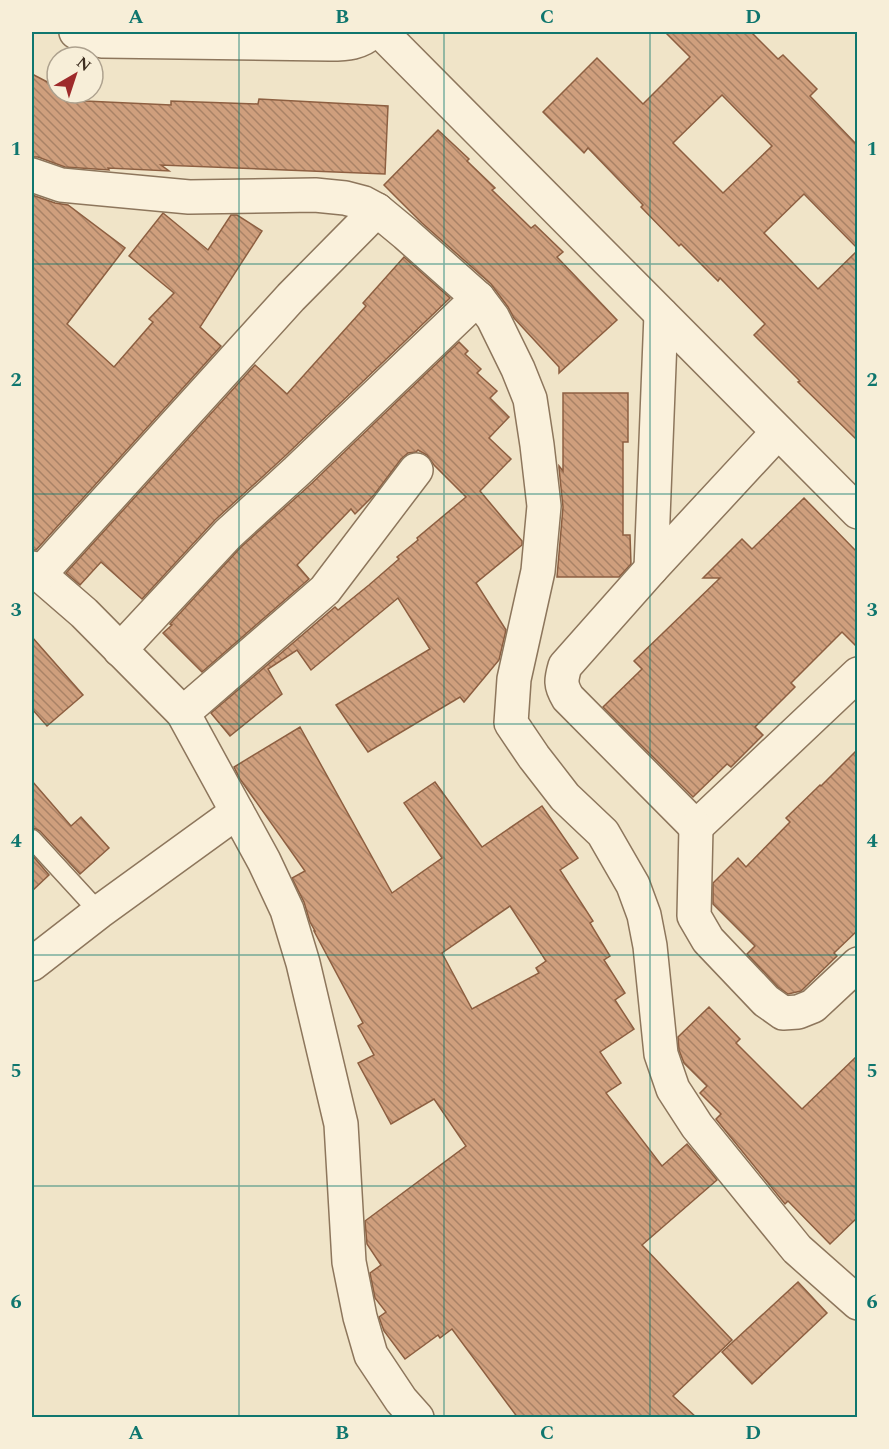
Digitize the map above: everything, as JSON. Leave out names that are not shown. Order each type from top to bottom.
[{"type":"street","points":[[76,32],[103,42],[330,44],[349,44],[365,38],[372,32]]},
{"type":"street","points":[[381,32],[858,512]]},
{"type":"street","points":[[32,175],[61,185],[178,196],[315,195],[345,198],[364,203],[377,210],[406,234],[478,298],[493,318],[530,399],[544,506],[538,571],[514,679],[511,723],[565,797],[603,833],[633,885],[644,915],[648,936],[660,1054],[673,1089],[697,1126],[797,1249],[858,1303]]},
{"type":"street","points":[[377,210],[291,297],[35,572],[84,613],[183,713],[264,861],[287,910],[303,963],[341,1124],[349,1262],[360,1317],[371,1355],[417,1418]]},
{"type":"street","points":[[120,650],[228,534],[478,298]]},
{"type":"street","points":[[651,569],[661,314]]},
{"type":"street","points":[[696,827],[567,698],[561,687],[562,678],[565,666],[778,432]]},
{"type":"street","points":[[183,713],[325,590],[416,470]]},
{"type":"street","points":[[858,674],[696,827],[694,916],[708,940],[766,1001],[783,1013],[798,1012],[813,1006],[858,964]]},
{"type":"street","points":[[32,964],[99,912],[237,812]]},
{"type":"lane","points":[[32,838],[99,912]]},
{"type":"building","points":[[665,32],[751,32],[778,59],[783,55],[817,89],[810,96],[858,146],[858,249],[804,194],[764,233],[818,289],[858,250],[858,441],[754,335],[765,324],[720,278],[718,281],[681,244],[679,246],[588,148],[584,153],[543,112],[597,58],[643,104],[690,57]],"holes":[[[722,95],[772,146],[723,193],[673,143]]]},
{"type":"building","points":[[32,74],[45,81],[45,105],[105,105],[105,102],[171,105],[171,101],[258,104],[259,99],[388,106],[385,174],[161,165],[169,171],[108,168],[109,170],[65,167],[32,157]]},
{"type":"building","points":[[438,130],[469,159],[467,161],[495,188],[492,190],[531,228],[535,225],[563,252],[557,257],[617,320],[559,373],[559,367],[514,318],[491,284],[422,223],[384,185]]},
{"type":"building","points":[[32,195],[68,205],[125,248],[67,324],[114,367],[153,322],[149,319],[174,293],[129,256],[163,213],[208,250],[231,215],[237,215],[262,231],[200,327],[221,346],[36,550],[32,550]]},
{"type":"building","points":[[404,257],[450,298],[215,520],[142,599],[101,562],[80,585],[66,573],[255,365],[287,394],[366,306],[363,303]]},
{"type":"building","points":[[459,342],[468,351],[465,354],[481,369],[477,373],[497,391],[490,398],[509,417],[489,438],[511,459],[480,491],[522,541],[522,545],[476,583],[506,630],[499,660],[464,702],[460,697],[368,752],[336,705],[430,649],[398,598],[311,670],[297,650],[268,669],[282,694],[230,736],[211,713],[335,607],[338,610],[369,585],[399,559],[397,557],[418,540],[417,538],[466,497],[427,455],[418,450],[408,453],[374,495],[355,514],[351,509],[297,565],[309,579],[202,672],[163,633],[241,547],[310,485]]},
{"type":"building","points":[[563,393],[628,393],[628,442],[623,442],[623,535],[630,535],[631,564],[619,577],[557,577],[563,507],[559,466],[563,471]]},
{"type":"building","points":[[804,498],[858,553],[858,648],[842,632],[791,683],[795,687],[755,727],[763,735],[731,767],[727,764],[693,797],[603,707],[642,669],[634,661],[720,578],[703,578],[742,539],[752,549]]},
{"type":"building","points":[[32,637],[83,695],[47,726],[32,709]]},
{"type":"building","points":[[300,727],[392,893],[442,858],[404,803],[435,782],[482,847],[542,806],[578,858],[560,870],[593,921],[590,923],[610,956],[604,960],[625,993],[615,1000],[634,1029],[600,1052],[621,1083],[606,1093],[662,1166],[687,1144],[717,1180],[642,1245],[732,1340],[673,1396],[697,1418],[518,1418],[452,1329],[440,1338],[438,1335],[405,1359],[384,1331],[379,1317],[386,1312],[375,1298],[370,1273],[381,1265],[367,1244],[365,1221],[466,1146],[434,1099],[391,1124],[358,1063],[374,1055],[358,1026],[363,1023],[314,931],[304,902],[292,878],[305,871],[240,779],[234,767]],"holes":[[[510,906],[546,961],[536,968],[539,973],[472,1009],[442,953]]]},
{"type":"building","points":[[858,749],[858,930],[834,953],[837,956],[801,991],[788,994],[778,987],[747,954],[755,946],[713,904],[713,883],[738,858],[746,867],[790,822],[786,818]]},
{"type":"building","points":[[32,781],[71,826],[81,817],[109,848],[80,874],[40,831],[32,828]]},
{"type":"building","points":[[32,855],[49,875],[32,891]]},
{"type":"building","points":[[709,1007],[740,1039],[736,1043],[802,1109],[858,1055],[858,1217],[830,1244],[788,1201],[785,1204],[716,1119],[721,1114],[700,1093],[707,1086],[684,1063],[679,1050],[678,1037]]},
{"type":"building","points":[[798,1282],[827,1313],[752,1384],[722,1352]]}]
